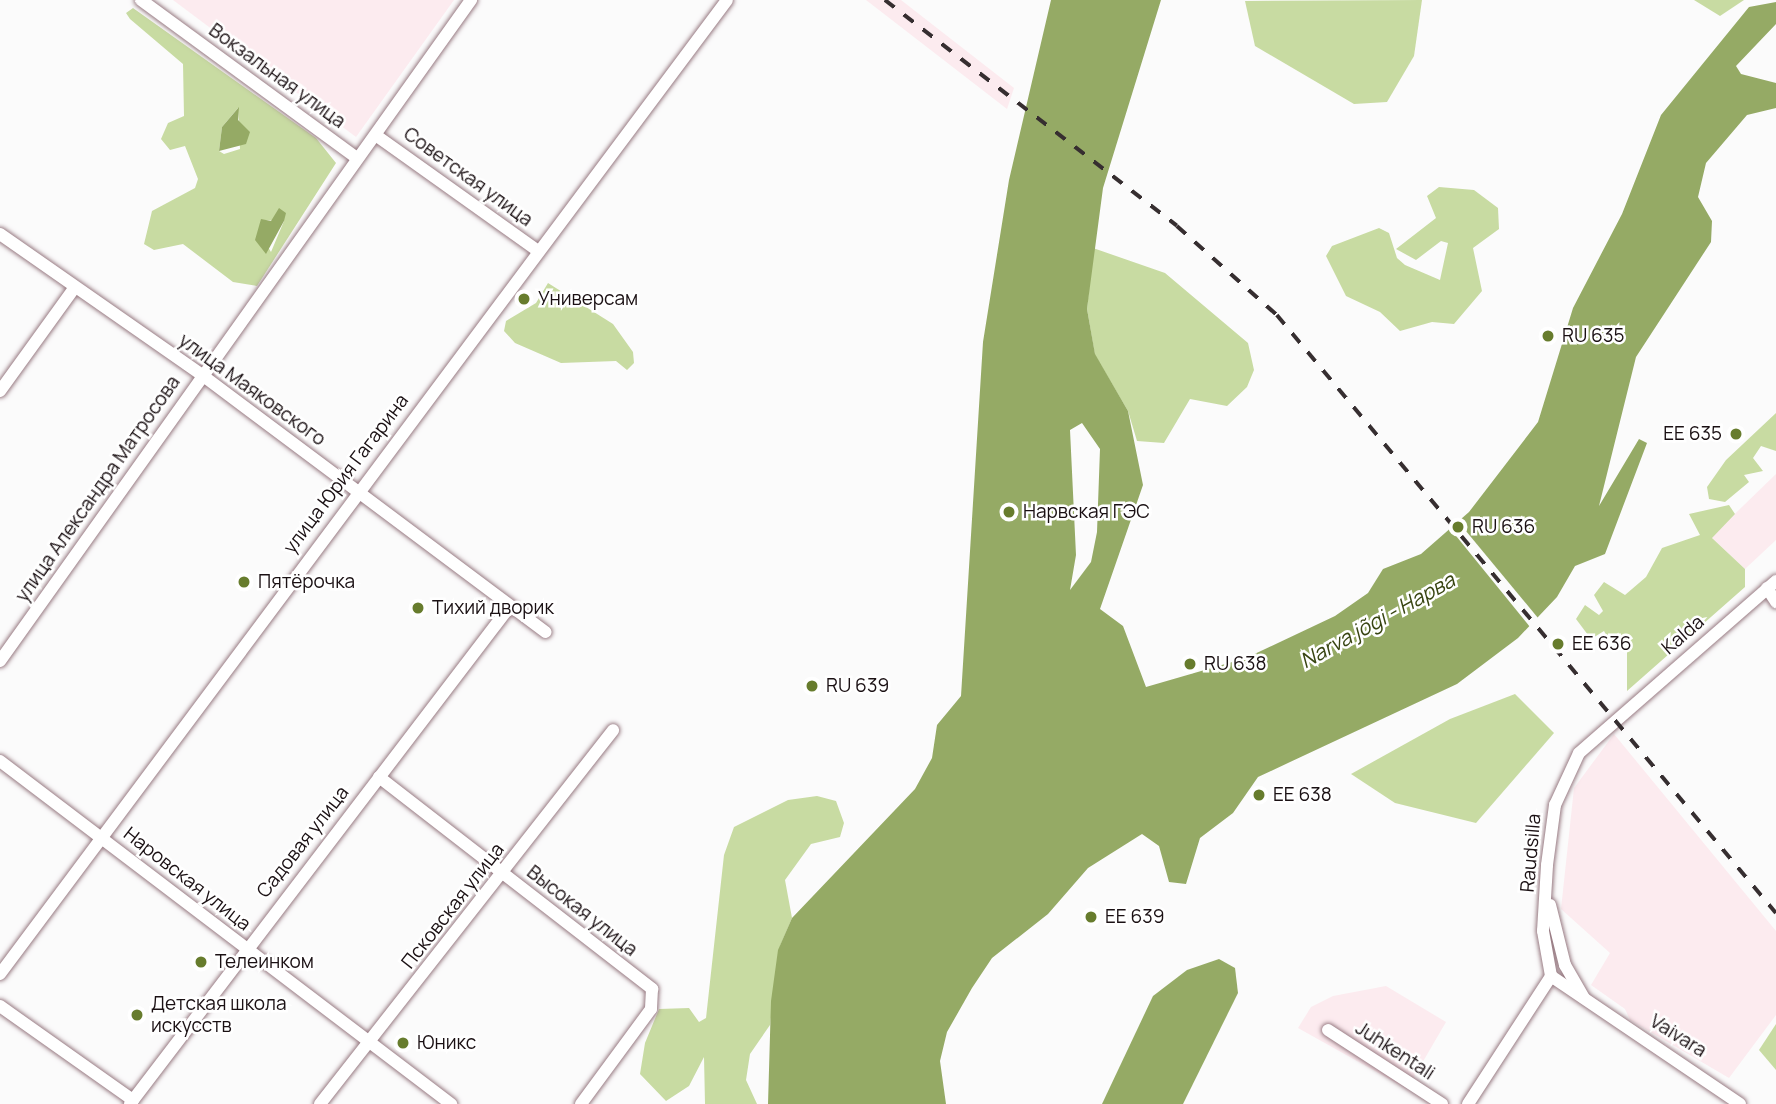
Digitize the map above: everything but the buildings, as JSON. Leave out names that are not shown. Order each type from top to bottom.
[{"type":"street","name":"Вокзальная улица","points":[[141,0],[357,158]]},
{"type":"street","name":"улица Александра Матросова","points":[[0,661],[357,158],[377,136],[471,0]]},
{"type":"street","name":"улица Юрия Гагарина","points":[[0,974],[357,491],[727,0]]},
{"type":"street","name":"Советская улица","points":[[377,136],[537,250]]},
{"type":"street","name":"улица Маяковского","points":[[0,234],[202,374],[545,632]]},
{"type":"street","points":[[0,391],[75,287]]},
{"type":"street","points":[[1773,586],[1776,602]]},
{"type":"street","name":"Kalda","points":[[1616,718],[1773,586]]},
{"type":"street","name":"Садовая улица","points":[[132,1102],[245,948],[510,606]]},
{"type":"street","name":"Raudsilla","points":[[1551,975],[1547,894],[1551,827],[1563,780],[1579,753],[1616,718]]},
{"type":"street","name":"Псковская улица","points":[[320,1104],[503,875],[613,730]]},
{"type":"street","name":"Наровская улица","points":[[0,761],[451,1104]]},
{"type":"street","name":"Высокая улица","points":[[379,778],[652,989],[656,999],[581,1104]]},
{"type":"street","name":"Vaivara","points":[[1547,894],[1565,967],[1591,1005]]},
{"type":"street","points":[[1468,1104],[1551,975],[1555,962],[1565,967]]},
{"type":"street","name":"Vaivara","points":[[1551,975],[1591,1005],[1731,1092],[1740,1104]]},
{"type":"street","points":[[0,1006],[132,1102]]},
{"type":"street","name":"Juhkentali","points":[[1328,1030],[1441,1104]]},
{"type":"shaded area","points":[[173,0],[454,0],[356,137]]},
{"type":"shaded area","points":[[866,0],[901,0],[1014,88],[1007,109]]},
{"type":"shaded area","points":[[1422,0],[1414,56],[1387,102],[1354,104],[1255,46],[1245,1]]},
{"type":"shaded area","points":[[1694,0],[1744,0],[1720,16]]},
{"type":"shaded area","points":[[133,8],[316,138],[336,163],[257,286],[233,282],[183,244],[154,250],[144,244],[152,211],[195,188],[198,179],[185,146],[170,150],[161,139],[168,123],[184,116],[183,64],[126,13]],"holes":[[[238,108],[240,149],[224,154],[219,151],[222,127]],[[262,220],[284,221],[271,252],[259,232]]]},
{"type":"shaded area","points":[[1439,187],[1474,190],[1498,208],[1499,229],[1473,248],[1482,291],[1454,324],[1432,322],[1400,331],[1380,312],[1346,296],[1326,256],[1332,246],[1379,228],[1389,233],[1397,258],[1405,265],[1440,280],[1448,243],[1441,241],[1416,260],[1396,249],[1436,218],[1427,196]]},
{"type":"shaded area","points":[[1093,248],[1165,273],[1248,343],[1254,370],[1247,387],[1227,406],[1190,399],[1164,443],[1137,441],[1128,411],[1095,355],[1087,309]]},
{"type":"shaded area","points":[[548,283],[613,324],[633,352],[634,363],[627,370],[616,361],[561,363],[515,343],[504,331],[506,321],[536,303]]},
{"type":"shaded area","points":[[1776,413],[1776,451],[1761,446],[1753,458],[1763,471],[1744,475],[1749,482],[1725,502],[1709,499],[1707,487],[1726,460]]},
{"type":"shaded area","points":[[1776,474],[1776,540],[1745,569],[1711,537]]},
{"type":"shaded area","points":[[1729,505],[1735,514],[1712,538],[1745,569],[1745,587],[1627,691],[1627,642],[1609,640],[1604,631],[1591,639],[1576,619],[1585,605],[1599,615],[1603,611],[1594,595],[1604,582],[1625,595],[1646,577],[1662,548],[1700,535],[1689,514]]},
{"type":"shaded area","points":[[1515,694],[1554,733],[1476,823],[1395,803],[1351,774],[1450,719]]},
{"type":"shaded area","points":[[1614,734],[1776,931],[1776,1015],[1729,1078],[1630,1020],[1625,1009],[1591,985],[1610,953],[1561,909],[1574,788]]},
{"type":"shaded area","points":[[817,796],[836,801],[844,823],[840,837],[811,844],[785,880],[792,918],[780,946],[770,1025],[750,1054],[746,1080],[757,1104],[705,1104],[704,1057],[689,1086],[666,1101],[640,1074],[645,1043],[659,1009],[689,1008],[699,1022],[706,1018],[724,855],[734,827],[788,800]]},
{"type":"shaded area","points":[[1386,986],[1446,1022],[1407,1089],[1298,1028],[1311,1007],[1333,996]]},
{"type":"shaded area","points":[[1776,1024],[1776,1070],[1759,1050]]},
{"type":"water","name":"Narva jõgi - Нарва","points":[[1051,0],[1161,0],[1103,188],[1087,309],[1095,354],[1128,411],[1143,485],[1100,609],[1123,626],[1146,687],[1246,658],[1335,616],[1368,593],[1383,569],[1421,554],[1469,512],[1538,422],[1573,308],[1622,214],[1661,115],[1749,7],[1776,2],[1776,24],[1736,66],[1741,74],[1776,83],[1776,108],[1747,115],[1706,163],[1698,197],[1712,221],[1711,242],[1636,357],[1599,506],[1639,439],[1647,443],[1605,554],[1575,566],[1557,597],[1518,638],[1457,684],[1258,777],[1233,813],[1200,838],[1186,884],[1169,882],[1159,846],[1142,834],[1088,868],[1048,914],[992,958],[972,988],[947,1032],[940,1061],[946,1104],[768,1104],[771,1001],[778,950],[792,918],[915,789],[932,758],[937,725],[961,696],[983,342],[1009,180]],"holes":[[[1082,423],[1100,449],[1097,532],[1091,562],[1070,590],[1076,555],[1070,430]]]},
{"type":"water","points":[[239,107],[238,120],[250,132],[246,144],[219,151],[222,127]]},
{"type":"water","points":[[279,208],[286,213],[284,221],[266,254],[255,240],[261,219],[271,221]]},
{"type":"water","points":[[1219,959],[1235,968],[1238,993],[1183,1104],[1102,1104],[1153,996],[1187,970]]},
{"type":"pier","points":[[1456,519],[1538,618],[1530,627],[1448,526]]},
{"type":"railway","points":[[885,0],[1177,226],[1277,315],[1776,913]]},
{"type":"place","name":"Универсам","points":[[524,299]]},
{"type":"place","name":"RU 635","points":[[1548,336]]},
{"type":"place","name":"EE 635","points":[[1736,434]]},
{"type":"place","name":"Нарвская ГЭС","points":[[1009,512]]},
{"type":"place","name":"RU 636","points":[[1458,527]]},
{"type":"place","name":"Пятёрочка","points":[[244,582]]},
{"type":"place","name":"Тихий дворик","points":[[418,608]]},
{"type":"place","name":"EE 636","points":[[1558,644]]},
{"type":"place","name":"RU 638","points":[[1190,664]]},
{"type":"place","name":"RU 639","points":[[812,686]]},
{"type":"place","name":"EE 638","points":[[1259,795]]},
{"type":"place","name":"EE 639","points":[[1091,917]]},
{"type":"place","name":"Телеинком","points":[[201,962]]},
{"type":"place","name":"Детская школа искусств","points":[[137,1015]]},
{"type":"place","name":"Юникс","points":[[403,1043]]}]
